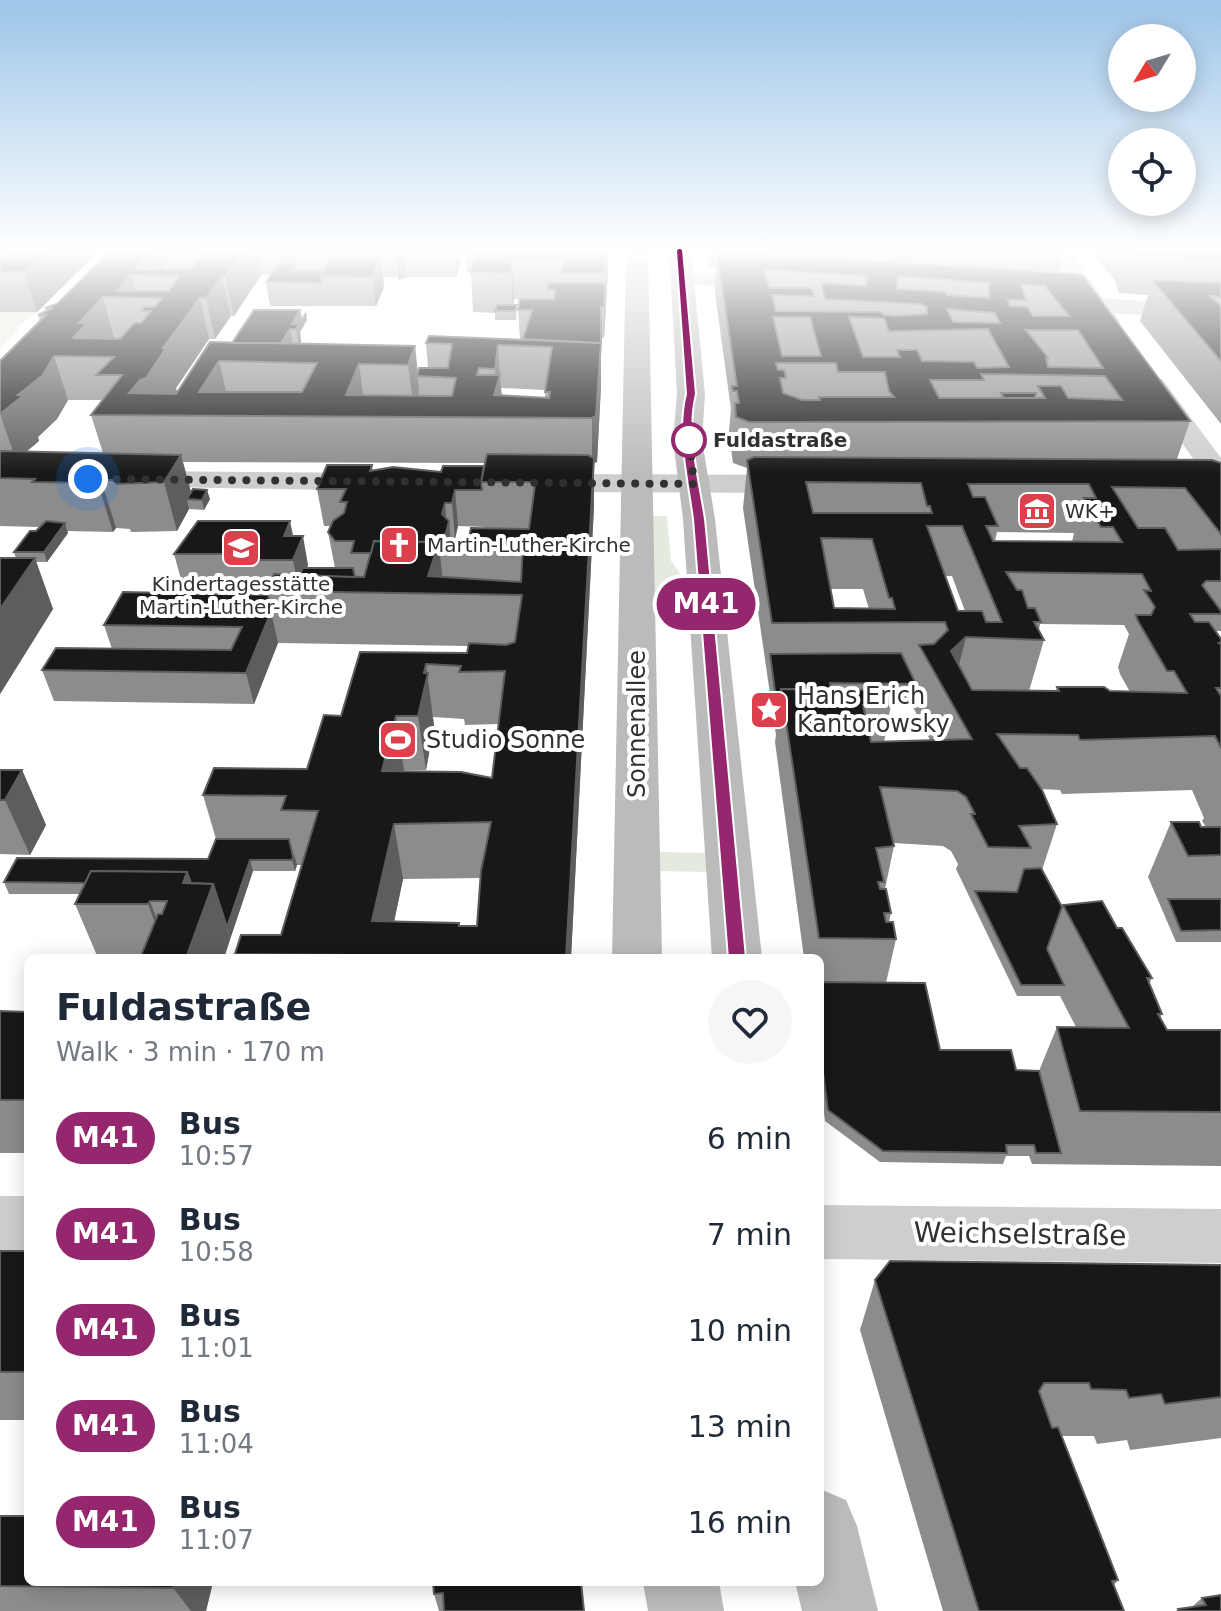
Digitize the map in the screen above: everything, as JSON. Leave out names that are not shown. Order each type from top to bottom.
[{"type":"main road","name":"Sonnenallee","points":[[637,325],[637,954]]},
{"type":"main road","points":[[686,325],[691,394],[688,417],[737,954]]},
{"type":"main road","points":[[824,1543],[840,1611]]},
{"type":"main road","points":[[682,1586],[686,1611]]},
{"type":"street","points":[[1111,325],[1122,340]]},
{"type":"street","points":[[1138,363],[1221,478]]},
{"type":"street","points":[[103,480],[405,482]]},
{"type":"street","points":[[511,483],[830,485]]},
{"type":"street","points":[[0,1223],[24,1223]]},
{"type":"street","name":"Weichselstraße","points":[[824,1232],[1221,1236]]},
{"type":"shaded area","points":[[0,325],[20,325],[16,328],[19,329],[0,348]]},
{"type":"shaded area","points":[[653,516],[667,516],[671,561],[687,583],[692,604],[653,604]]},
{"type":"shaded area","points":[[657,852],[707,853],[708,872],[658,871]]},
{"type":"building","points":[[36,325],[85,325],[73,338],[120,339],[132,325],[180,325],[146,378],[140,380],[129,393],[176,394],[210,342],[415,346],[408,365],[359,364],[346,395],[452,396],[456,378],[417,376],[419,368],[448,368],[452,344],[426,343],[429,336],[601,343],[596,416],[592,418],[91,415],[122,375],[96,375],[114,357],[54,356],[43,375],[0,414],[0,361]],"holes":[[[498,345],[552,347],[545,392],[550,392],[549,398],[494,395],[500,375],[477,375],[479,368],[495,369]],[[219,361],[317,363],[302,392],[199,392]]]},
{"type":"building","points":[[244,325],[298,325],[296,329],[290,329],[281,343],[232,343]]},
{"type":"building","points":[[527,325],[601,325],[601,343],[523,339]]},
{"type":"building","points":[[728,325],[775,325],[782,356],[821,356],[812,325],[852,325],[863,357],[900,357],[897,350],[917,350],[922,361],[974,362],[977,368],[1009,367],[988,329],[889,331],[887,325],[1119,325],[1190,421],[749,422],[736,417],[735,403],[739,403],[737,391],[733,391],[732,386],[737,386]],"holes":[[[1026,330],[1078,330],[1103,368],[1048,367],[1048,358]],[[776,363],[836,363],[838,372],[885,372],[889,391],[894,397],[819,397],[820,400],[802,400],[783,393],[780,378],[786,378],[784,370],[778,370]],[[981,374],[1105,376],[1122,400],[1068,398],[1061,386],[1038,386],[1045,398],[939,398],[930,380],[984,380]]]},
{"type":"building","points":[[1190,325],[1221,325],[1221,361]]},
{"type":"building","points":[[1001,393],[1036,393],[1035,398],[1004,398]]},
{"type":"building","points":[[0,451],[181,455],[164,482],[117,484],[119,480],[101,480],[98,483],[32,482],[35,479],[0,478]]},
{"type":"building","points":[[487,454],[588,455],[594,458],[566,954],[235,954],[241,935],[281,935],[318,811],[281,810],[286,796],[203,795],[214,768],[307,769],[324,715],[341,716],[360,652],[467,653],[469,643],[506,645],[515,642],[522,595],[267,591],[274,574],[364,577],[374,541],[439,542],[428,576],[521,582],[523,543],[468,542],[471,528],[529,529],[533,482],[481,482]],"holes":[[[426,664],[461,666],[459,672],[505,671],[492,778],[461,772],[382,771],[396,716],[418,716],[428,673],[424,673]],[[491,822],[481,871],[477,926],[372,921],[394,824]]]},
{"type":"building","points":[[754,457],[1212,460],[1221,463],[1221,534],[1185,488],[1112,487],[1138,528],[1165,528],[1178,550],[1221,549],[1221,581],[1206,581],[1202,585],[1221,614],[1190,614],[1195,622],[1209,622],[1221,639],[1221,688],[1216,688],[1221,696],[1221,748],[1215,736],[1080,740],[1078,735],[997,734],[1020,768],[1027,768],[1042,790],[1057,824],[1019,826],[1031,848],[988,847],[966,797],[957,791],[880,787],[894,846],[876,848],[884,882],[878,882],[880,889],[886,889],[891,913],[884,913],[886,922],[893,922],[896,939],[819,938],[781,689],[887,690],[891,706],[863,705],[871,742],[972,739],[919,645],[934,644],[948,630],[945,622],[772,623],[747,460]],"holes":[[[806,482],[921,483],[932,513],[813,513]],[[968,484],[1089,484],[1096,498],[1084,498],[1101,527],[1113,527],[1122,542],[993,541],[986,526],[998,526],[985,497],[973,497]],[[927,526],[962,526],[1002,622],[986,622],[982,611],[958,611]],[[821,538],[872,539],[895,609],[834,608]],[[1006,572],[1142,574],[1151,591],[1144,590],[1155,607],[1151,615],[1136,615],[1138,621],[1167,671],[1174,671],[1187,693],[1110,691],[1104,687],[1057,687],[1059,691],[972,690],[951,651],[966,637],[1044,640],[1034,622],[1041,622],[1035,608],[1028,608],[1022,590],[1017,590]]]},
{"type":"building","points":[[327,465],[372,465],[370,471],[393,467],[441,472],[443,466],[484,466],[482,490],[455,490],[452,503],[445,503],[442,514],[449,521],[446,533],[435,541],[468,542],[469,554],[440,554],[439,542],[374,541],[371,553],[351,553],[354,541],[335,541],[328,532],[333,521],[344,513],[347,502],[340,502],[346,489],[317,489]]},
{"type":"building","points":[[193,489],[207,490],[202,500],[187,499]]},
{"type":"building","points":[[46,521],[65,523],[44,552],[14,552],[30,531],[36,531]]},
{"type":"building","points":[[198,521],[290,521],[284,536],[303,536],[293,560],[252,560],[255,554],[174,554]]},
{"type":"building","points":[[0,558],[35,558],[0,609]]},
{"type":"building","points":[[303,568],[353,568],[355,577],[299,575]]},
{"type":"building","points":[[123,592],[268,595],[271,612],[246,673],[42,670],[56,648],[231,650],[242,627],[104,625]]},
{"type":"building","points":[[901,653],[916,684],[830,683],[831,689],[781,689],[778,714],[770,654]]},
{"type":"building","points":[[0,770],[22,770],[5,800],[0,800]]},
{"type":"building","points":[[1171,822],[1199,822],[1201,827],[1221,827],[1221,855],[1188,856]]},
{"type":"building","points":[[216,839],[289,839],[293,857],[292,860],[250,860],[227,927],[213,884],[191,883],[187,872],[91,871],[85,883],[4,882],[17,858],[208,859]]},
{"type":"building","points":[[1041,868],[1062,907],[1047,949],[1064,985],[1021,985],[975,891],[1017,892],[1024,869]]},
{"type":"building","points":[[91,871],[187,872],[183,883],[213,884],[187,954],[142,954],[158,914],[162,914],[167,901],[75,904]]},
{"type":"building","points":[[1168,899],[1221,899],[1221,930],[1181,931]]},
{"type":"building","points":[[1102,901],[1152,978],[1147,978],[1162,1014],[1158,1014],[1167,1030],[1221,1030],[1221,1112],[1080,1111],[1057,1027],[1129,1028],[1063,905]]},
{"type":"building","points":[[824,982],[925,983],[940,1050],[1011,1050],[1016,1070],[1039,1071],[1061,1153],[1036,1153],[1034,1145],[1006,1145],[1007,1153],[883,1151],[828,1110],[824,1080]]},
{"type":"building","points":[[0,1011],[24,1012],[24,1100],[0,1100]]},
{"type":"building","points":[[0,1251],[24,1251],[24,1372],[0,1372]]},
{"type":"building","points":[[890,1261],[1221,1265],[1221,1397],[1165,1404],[1161,1394],[1129,1398],[1126,1390],[1091,1389],[1089,1383],[1044,1383],[1039,1391],[1052,1428],[1058,1427],[1118,1580],[1112,1581],[1124,1611],[979,1611],[875,1280]]},
{"type":"building","points":[[0,1516],[24,1516],[24,1586],[173,1586],[173,1588],[0,1586]]},
{"type":"building","points":[[433,1586],[581,1586],[584,1611],[444,1611],[443,1593],[434,1594]]},
{"type":"building","points":[[1221,1595],[1221,1611],[1178,1609],[1206,1605],[1202,1598]]},
{"type":"bus line","name":"M41","points":[[686,325],[691,394],[687,409],[690,457],[699,519],[737,954]]},
{"type":"place","name":"Fuldastraße","points":[[689,440]]},
{"type":"place","name":"WK+","points":[[1037,511]]},
{"type":"place","name":"Martin-Luther-Kirche","points":[[399,545]]},
{"type":"place","name":"Kindertagesstätte Martin-Luther-Kirche","points":[[241,548]]},
{"type":"place","name":"Hans Erich Kantorowsky","points":[[769,710]]},
{"type":"place","name":"Studio Sonne","points":[[398,740]]},
{"type":"route","points":[[88,479],[694,484],[689,437],[689,440]]}]
